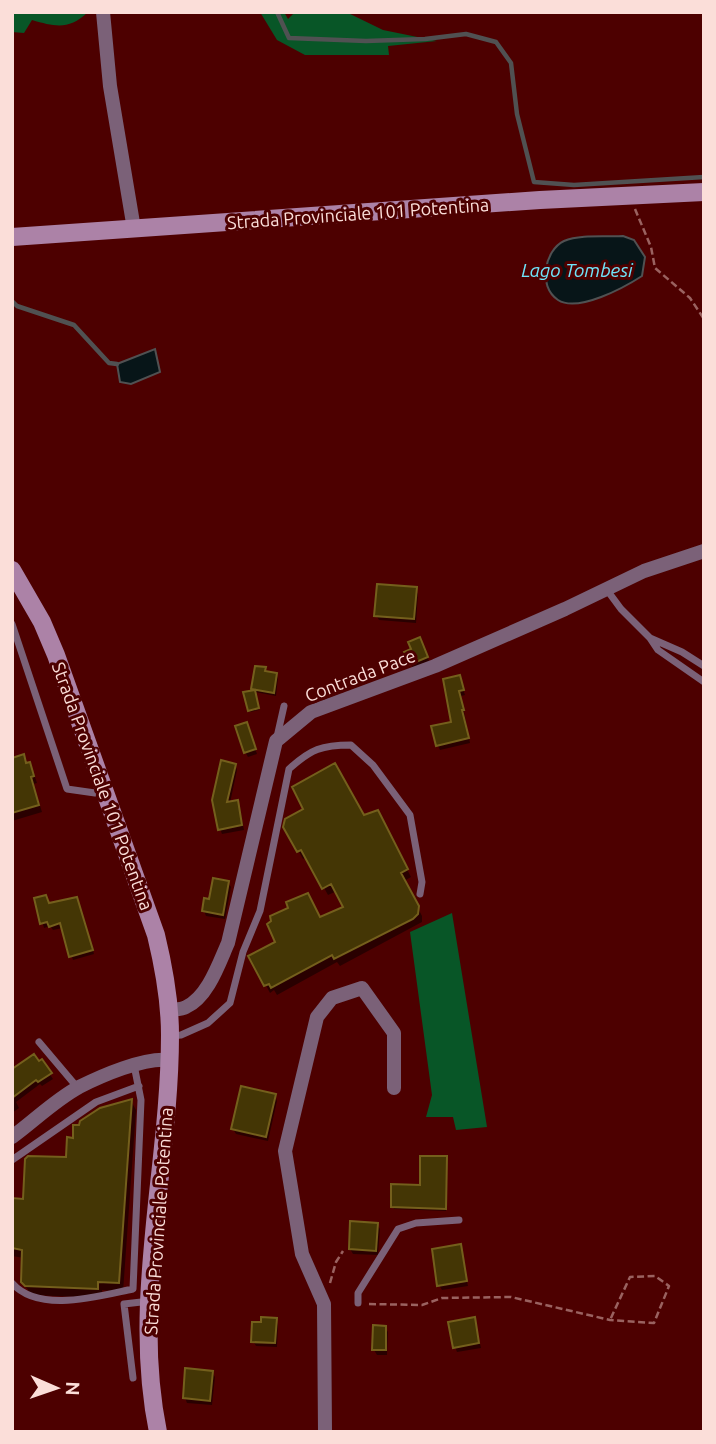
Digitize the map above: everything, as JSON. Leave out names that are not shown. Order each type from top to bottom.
[{"type":"main road","name":"Strada Provinciale 101 Potentina","points":[[12,237],[531,201],[704,192]]},
{"type":"main road","name":"Strada Provinciale 101 Potentina","points":[[12,570],[47,633],[156,935],[166,979],[169,1010]]},
{"type":"main road","name":"Strada Provinciale Potentina","points":[[158,1432],[152,1402],[149,1358],[150,1301],[169,1060],[169,1010]]},
{"type":"street","points":[[103,12],[110,86],[134,229]]},
{"type":"street","name":"Contrada Pace","points":[[276,741],[311,712],[436,666],[644,571],[704,551]]},
{"type":"street","points":[[169,1010],[185,1008],[199,997],[215,972],[228,943],[276,741]]},
{"type":"street","points":[[325,1432],[324,1304],[302,1254],[285,1151],[317,1017],[332,998],[362,988],[394,1033],[394,1088]]},
{"type":"street","points":[[12,1137],[78,1088],[134,1065],[169,1060]]},
{"type":"lane","points":[[607,590],[659,650],[704,682]]},
{"type":"lane","points":[[12,624],[66,789],[95,793],[104,790]]},
{"type":"lane","points":[[650,638],[682,652],[704,666]]},
{"type":"lane","points":[[276,741],[285,706]]},
{"type":"lane","points":[[170,1036],[181,1035],[208,1023],[230,1003],[243,952],[260,911],[289,769],[304,754],[326,745],[351,745],[373,765],[410,816],[422,882],[420,894]]},
{"type":"lane","points":[[39,1042],[78,1088]]},
{"type":"lane","points":[[12,1283],[17,1289],[35,1298],[76,1301],[133,1289],[141,1100],[134,1065]]},
{"type":"lane","points":[[12,1160],[96,1102],[139,1086]]},
{"type":"lane","points":[[358,1303],[358,1293],[398,1229],[416,1223],[459,1220]]},
{"type":"lane","points":[[133,1378],[124,1304],[150,1301]]},
{"type":"path","points":[[634,195],[637,217],[651,247],[655,268],[690,298],[704,319]]},
{"type":"path","points":[[324,1304],[336,1262],[342,1251]]},
{"type":"path","points":[[358,1303],[422,1305],[442,1298],[511,1297],[610,1320],[654,1323],[669,1286],[655,1276],[630,1277],[610,1320]]},
{"type":"green space","points":[[14,12],[88,12],[75,22],[62,25],[32,20],[24,33],[12,32]]},
{"type":"green space","points":[[260,12],[284,12],[288,19],[295,12],[346,12],[383,30],[437,41],[388,46],[389,55],[305,55],[277,40]]},
{"type":"green space","points":[[452,913],[487,1127],[456,1130],[453,1117],[426,1117],[432,1095],[410,932]]},
{"type":"water","name":"Lago Tombesi","points":[[623,236],[634,240],[645,257],[642,276],[589,301],[567,303],[551,294],[547,286],[546,269],[557,246],[578,237]]},
{"type":"water","points":[[155,349],[160,372],[131,384],[120,382],[117,364]]},
{"type":"building","points":[[377,584],[417,587],[414,619],[374,616]]},
{"type":"building","points":[[420,637],[428,657],[409,665],[404,652],[411,649],[408,642]]},
{"type":"building","points":[[255,666],[266,667],[265,671],[277,673],[274,693],[251,689]]},
{"type":"building","points":[[460,675],[464,690],[459,691],[469,738],[436,746],[431,726],[451,722],[443,679]]},
{"type":"building","points":[[255,690],[259,708],[248,711],[243,692]]},
{"type":"building","points":[[247,722],[256,749],[244,753],[235,726]]},
{"type":"building","points":[[24,754],[26,763],[30,762],[39,805],[12,813],[12,758]]},
{"type":"building","points":[[221,760],[236,764],[227,802],[238,800],[242,825],[218,830],[212,800]]},
{"type":"building","points":[[335,763],[364,815],[378,810],[408,869],[401,873],[419,906],[418,914],[334,959],[332,955],[271,988],[269,984],[264,986],[248,956],[275,942],[267,924],[271,921],[270,916],[288,908],[286,902],[308,893],[320,917],[343,907],[331,884],[322,889],[301,850],[297,852],[283,827],[285,819],[303,809],[292,787]]},
{"type":"building","points":[[213,878],[229,881],[223,915],[202,911],[204,898],[209,899]]},
{"type":"building","points":[[46,895],[49,903],[77,897],[93,950],[69,957],[60,923],[49,927],[47,922],[40,924],[34,898]]},
{"type":"building","points":[[34,1054],[39,1061],[42,1059],[52,1073],[38,1082],[36,1080],[12,1098],[12,1069]]},
{"type":"building","points":[[241,1086],[276,1094],[266,1137],[231,1129]]},
{"type":"building","points":[[132,1099],[119,1283],[98,1282],[98,1289],[25,1286],[21,1282],[22,1250],[12,1248],[12,1198],[23,1199],[25,1159],[28,1156],[66,1157],[67,1137],[73,1138],[73,1125],[79,1125],[80,1121],[100,1108]]},
{"type":"building","points":[[420,1156],[447,1156],[446,1209],[391,1207],[391,1184],[420,1185]]},
{"type":"building","points":[[350,1221],[378,1223],[376,1251],[349,1249]]},
{"type":"building","points":[[461,1244],[467,1281],[437,1286],[432,1249]]},
{"type":"building","points":[[261,1317],[277,1318],[275,1343],[251,1342],[252,1322],[261,1322]]},
{"type":"building","points":[[475,1317],[479,1343],[453,1348],[448,1322]]},
{"type":"building","points":[[373,1325],[386,1326],[386,1350],[372,1350]]},
{"type":"building","points":[[185,1368],[213,1371],[210,1401],[183,1398]]},
{"type":"waterway","points":[[277,12],[289,38],[366,41],[425,39],[466,34],[496,42],[511,63],[517,114],[534,182],[574,185],[704,177]]},
{"type":"waterway","points":[[12,301],[17,306],[74,325],[109,363],[117,364]]}]
